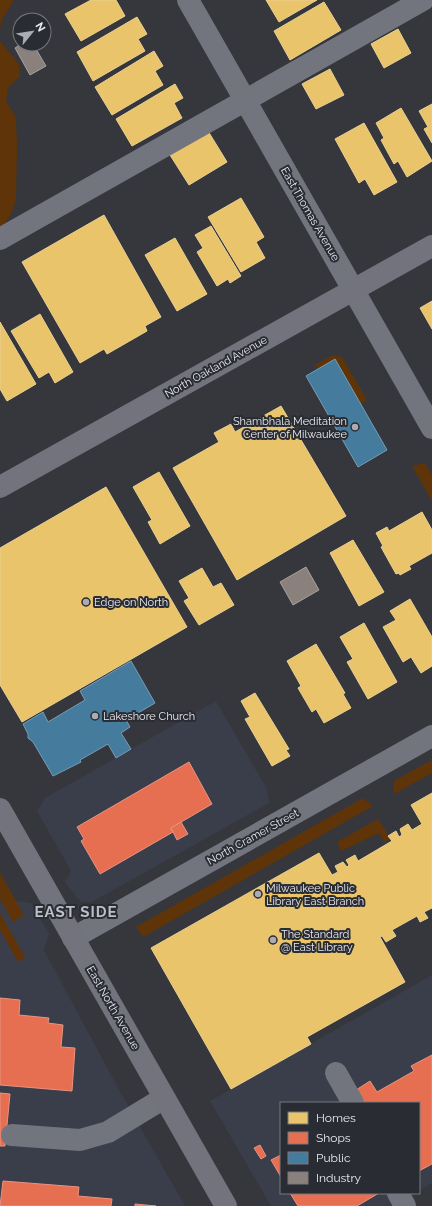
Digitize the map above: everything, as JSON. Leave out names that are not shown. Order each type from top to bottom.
[{"type":"main road","name":"North Oakland Avenue","points":[[0,488],[432,246]]},
{"type":"main road","name":"East North Avenue","points":[[0,809],[226,1206]]},
{"type":"street","name":"East Thomas Avenue","points":[[188,0],[432,428]]},
{"type":"street","points":[[0,239],[423,0]]},
{"type":"street","name":"North Cramer Street","points":[[73,938],[432,736]]},
{"type":"street","points":[[337,1102],[330,1076],[352,1102]]},
{"type":"street","points":[[12,1135],[80,1140],[108,1132],[164,1098]]},
{"type":"street","points":[[399,1194],[405,1206]]},
{"type":"shaded area","points":[[0,0],[14,0],[1,21],[0,32]]},
{"type":"shaded area","points":[[0,41],[19,64],[20,76],[8,88],[6,101],[16,118],[16,200],[11,214],[0,231]]},
{"type":"shaded area","points":[[332,355],[342,357],[367,400],[360,404],[315,365]]},
{"type":"shaded area","points":[[425,463],[432,475],[432,501],[412,466]]},
{"type":"shaded area","points":[[216,701],[267,789],[269,803],[92,902],[82,902],[77,898],[65,882],[71,871],[37,811],[45,798]]},
{"type":"shaded area","points":[[432,760],[432,773],[394,794],[394,781]]},
{"type":"shaded area","points":[[363,798],[373,806],[143,937],[136,927]]},
{"type":"shaded area","points":[[378,819],[390,838],[384,842],[379,833],[341,851],[337,842]]},
{"type":"shaded area","points":[[0,873],[16,901],[31,903],[49,934],[44,950],[118,1088],[185,1206],[0,1206]]},
{"type":"shaded area","points":[[0,873],[24,915],[13,922],[0,899]]},
{"type":"shaded area","points":[[0,913],[25,957],[18,962],[0,930]]},
{"type":"shaded area","points":[[432,975],[432,1183],[420,1190],[420,1102],[280,1102],[280,1194],[413,1194],[391,1206],[271,1206],[210,1101]]},
{"type":"building: Homes","points":[[91,0],[116,0],[125,16],[81,41],[65,14]]},
{"type":"building: Homes","points":[[266,0],[317,0],[279,22]]},
{"type":"building: Homes","points":[[324,2],[341,30],[290,60],[274,31]]},
{"type":"building: Homes","points":[[137,17],[147,34],[138,39],[145,51],[93,81],[77,52]]},
{"type":"building: Homes","points":[[398,29],[411,53],[384,68],[371,44]]},
{"type":"building: Homes","points":[[154,51],[163,66],[155,71],[163,85],[112,115],[95,87]]},
{"type":"building: Homes","points":[[330,69],[344,95],[316,109],[302,84]]},
{"type":"building: Homes","points":[[175,84],[183,98],[174,103],[182,118],[132,146],[116,119]]},
{"type":"building: Homes","points":[[432,104],[432,143],[424,129],[428,127],[419,111]]},
{"type":"building: Homes","points":[[401,108],[432,161],[407,177],[398,161],[394,164],[381,140],[384,138],[376,123]]},
{"type":"building: Homes","points":[[364,123],[397,182],[374,195],[365,179],[359,183],[335,139]]},
{"type":"building: Homes","points":[[208,131],[227,162],[189,185],[170,155]]},
{"type":"building: Homes","points":[[241,198],[264,237],[256,242],[265,258],[241,272],[208,217]]},
{"type":"building: Homes","points":[[104,215],[161,317],[145,326],[147,331],[107,354],[104,349],[80,363],[22,262]]},
{"type":"building: Homes","points":[[211,226],[241,276],[230,283],[228,279],[217,286],[197,252],[203,248],[195,235]]},
{"type":"building: Homes","points":[[175,238],[207,294],[177,311],[145,255]]},
{"type":"building: Homes","points":[[432,301],[432,329],[420,308]]},
{"type":"building: Homes","points":[[40,314],[73,372],[55,383],[49,372],[39,378],[11,331]]},
{"type":"building: Homes","points":[[0,322],[36,384],[7,401],[0,389]]},
{"type":"building: Homes","points":[[281,406],[346,516],[237,580],[173,468],[219,442],[214,433],[231,424],[235,432]]},
{"type":"building: Homes","points":[[159,472],[190,526],[160,544],[148,522],[152,520],[133,487]]},
{"type":"building: Homes","name":"Edge on North","points":[[106,487],[187,627],[22,722],[0,685],[0,548]]},
{"type":"building: Homes","points":[[422,512],[432,530],[432,553],[409,566],[411,569],[400,575],[399,573],[396,574],[381,547],[383,546],[376,533],[387,527],[389,531]]},
{"type":"building: Homes","points":[[353,540],[384,592],[359,606],[330,553]]},
{"type":"building: Homes","points":[[202,568],[213,587],[221,583],[234,605],[199,625],[184,601],[189,598],[179,581]]},
{"type":"building: Homes","points":[[410,599],[432,637],[432,666],[421,673],[411,657],[403,662],[383,627],[396,620],[390,611]]},
{"type":"building: Homes","points":[[364,623],[397,682],[368,699],[347,662],[353,659],[340,637]]},
{"type":"building: Homes","points":[[316,644],[345,693],[343,694],[351,708],[324,723],[316,709],[312,712],[298,688],[301,686],[287,661]]},
{"type":"building: Homes","points":[[255,693],[289,749],[286,750],[290,756],[272,766],[245,719],[250,717],[241,701]]},
{"type":"building: Homes","name":"The Standard @ East Library","points":[[432,793],[432,908],[424,912],[428,918],[420,922],[417,916],[392,930],[396,936],[386,942],[382,936],[380,937],[405,982],[307,1037],[311,1044],[231,1089],[151,948],[319,853],[332,875],[338,872],[335,866],[343,862],[347,867],[349,865],[346,860],[355,855],[358,861],[392,841],[388,836],[396,831],[399,837],[402,835],[400,829],[408,824],[412,830],[422,824],[411,805]]},
{"type":"building: Shops","points":[[189,762],[212,804],[171,828],[173,832],[100,874],[81,841],[84,839],[77,827]]},
{"type":"building: Shops","points":[[181,822],[188,834],[177,840],[171,828]]},
{"type":"building: Shops","points":[[0,998],[20,1000],[19,1015],[49,1018],[48,1023],[63,1025],[61,1047],[75,1048],[72,1091],[0,1085]]},
{"type":"building: Shops","points":[[432,1055],[432,1164],[420,1170],[420,1102],[362,1102],[356,1090],[370,1081],[377,1092],[414,1071],[411,1066]]},
{"type":"building: Shops","points":[[0,1093],[10,1094],[5,1146],[0,1146]]},
{"type":"building: Shops","points":[[260,1145],[266,1156],[261,1159],[254,1148]]},
{"type":"building: Shops","points":[[280,1156],[280,1175],[271,1160]]},
{"type":"building: Shops","points":[[3,1181],[79,1187],[78,1196],[112,1199],[111,1206],[0,1206]]},
{"type":"building: Shops","points":[[291,1194],[377,1194],[357,1206],[298,1206]]},
{"type":"building: Shops","points":[[135,1204],[156,1206],[135,1206]]},
{"type":"building: Public","name":"Shambhala Meditation Center of Milwaukee","points":[[335,359],[387,450],[358,467],[306,376]]},
{"type":"building: Public","name":"Lakeshore Church","points":[[131,661],[155,703],[126,720],[130,727],[121,733],[131,749],[116,758],[108,744],[80,760],[81,762],[53,776],[33,742],[28,738],[28,734],[23,724],[43,712],[48,722],[85,700],[80,691]]},
{"type":"building: Industry","points":[[17,52],[38,52],[46,66],[30,75]]},
{"type":"building: Industry","points":[[306,567],[319,590],[293,605],[280,582]]},
{"type":"place","name":"Shambhala Meditation Center of Milwaukee","points":[[355,427]]},
{"type":"place","name":"Edge on North","points":[[86,602]]},
{"type":"place","name":"Lakeshore Church","points":[[95,716]]},
{"type":"place","name":"Milwaukee Public Library East Branch","points":[[258,894]]},
{"type":"place","name":"The Standard @ East Library","points":[[273,940]]},
{"type":"district","name":"EAST SIDE","points":[[76,912]]}]
